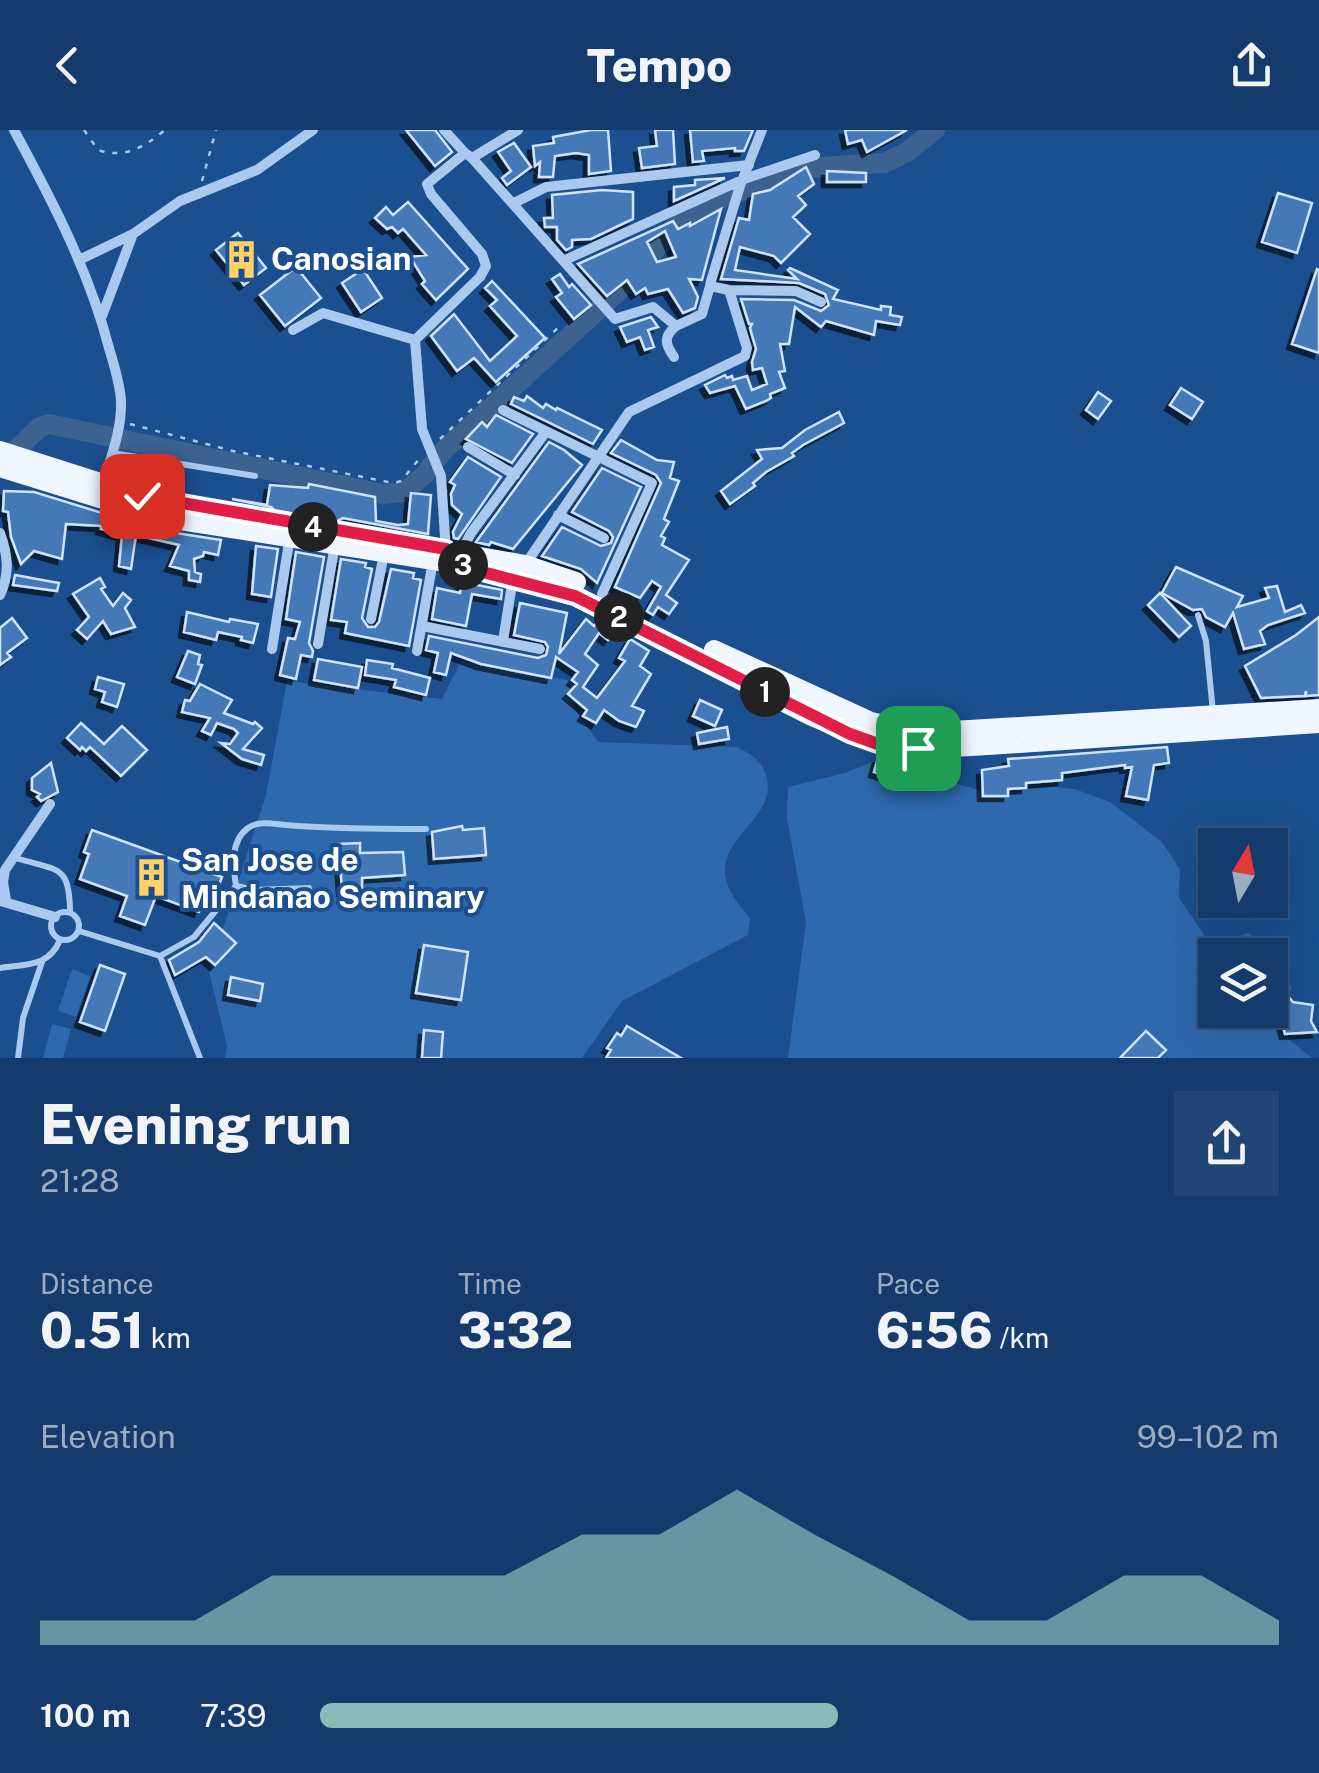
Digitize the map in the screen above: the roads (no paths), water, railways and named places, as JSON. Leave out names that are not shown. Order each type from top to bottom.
[{"type":"main road","points":[[8,465],[100,492],[161,517],[266,526],[519,571],[602,594],[878,744],[918,748],[1319,723]]},
{"type":"main road","points":[[266,526],[290,536],[384,554],[449,558]]},
{"type":"main road","points":[[578,590],[816,708],[920,734],[1319,708]]},
{"type":"street","points":[[14,130],[79,260],[101,317],[119,389],[119,426],[100,492]]},
{"type":"street","points":[[79,260],[133,234],[163,210],[258,170],[313,130]]},
{"type":"street","points":[[444,130],[618,320],[653,308],[676,326]]},
{"type":"street","points":[[449,558],[439,470],[430,453],[419,409],[416,340],[480,277],[486,266],[482,254],[426,188],[429,180],[468,155],[518,130]]},
{"type":"street","points":[[674,357],[667,334],[702,314],[740,187],[762,130]]},
{"type":"street","points":[[565,260],[815,155]]},
{"type":"street","points":[[514,203],[546,187],[749,165]]},
{"type":"street","points":[[101,317],[133,234]]},
{"type":"street","points":[[710,286],[796,291],[820,302]]},
{"type":"street","points":[[502,641],[519,571],[629,412],[745,356],[747,348],[729,290]]},
{"type":"street","points":[[293,330],[322,312],[416,340]]},
{"type":"street","points":[[503,410],[650,481],[652,486],[602,594]]},
{"type":"street","points":[[417,651],[422,626],[449,558],[546,433]]},
{"type":"street","points":[[468,448],[515,474]]},
{"type":"street","points":[[558,516],[604,538]]},
{"type":"street","points":[[0,533],[7,562],[6,582],[0,595]]},
{"type":"street","points":[[272,649],[290,536]]},
{"type":"street","points":[[318,644],[335,544]]},
{"type":"street","points":[[371,618],[384,554]]},
{"type":"street","points":[[422,626],[540,649]]},
{"type":"street","points":[[50,804],[3,876],[3,900],[54,917]]},
{"type":"lane","points":[[113,449],[255,476]]},
{"type":"lane","points":[[1198,615],[1206,641],[1213,715]]},
{"type":"lane","points":[[79,932],[160,956],[194,937],[236,886],[234,854],[241,835],[251,826],[262,823],[426,829]]},
{"type":"lane","points":[[16,858],[62,872],[70,886],[70,913],[78,920],[79,932]]},
{"type":"lane","points":[[236,886],[254,890],[308,888]]},
{"type":"lane","points":[[60,940],[52,932],[54,917],[70,913]]},
{"type":"lane","points":[[60,940],[71,939],[79,932]]},
{"type":"lane","points":[[0,968],[42,962],[50,958],[60,940]]},
{"type":"lane","points":[[160,956],[200,1058]]},
{"type":"lane","points":[[18,1058],[23,1018],[42,962]]},
{"type":"waterway","points":[[1,464],[40,427],[49,424],[383,494],[404,492],[441,453],[622,288],[674,228],[731,192],[746,190],[787,169],[885,163],[935,130]]},
{"type":"place","name":"Canosian","points":[[241,259]]},
{"type":"place","name":"San Jose de Mindanao Seminary","points":[[151,878]]}]
